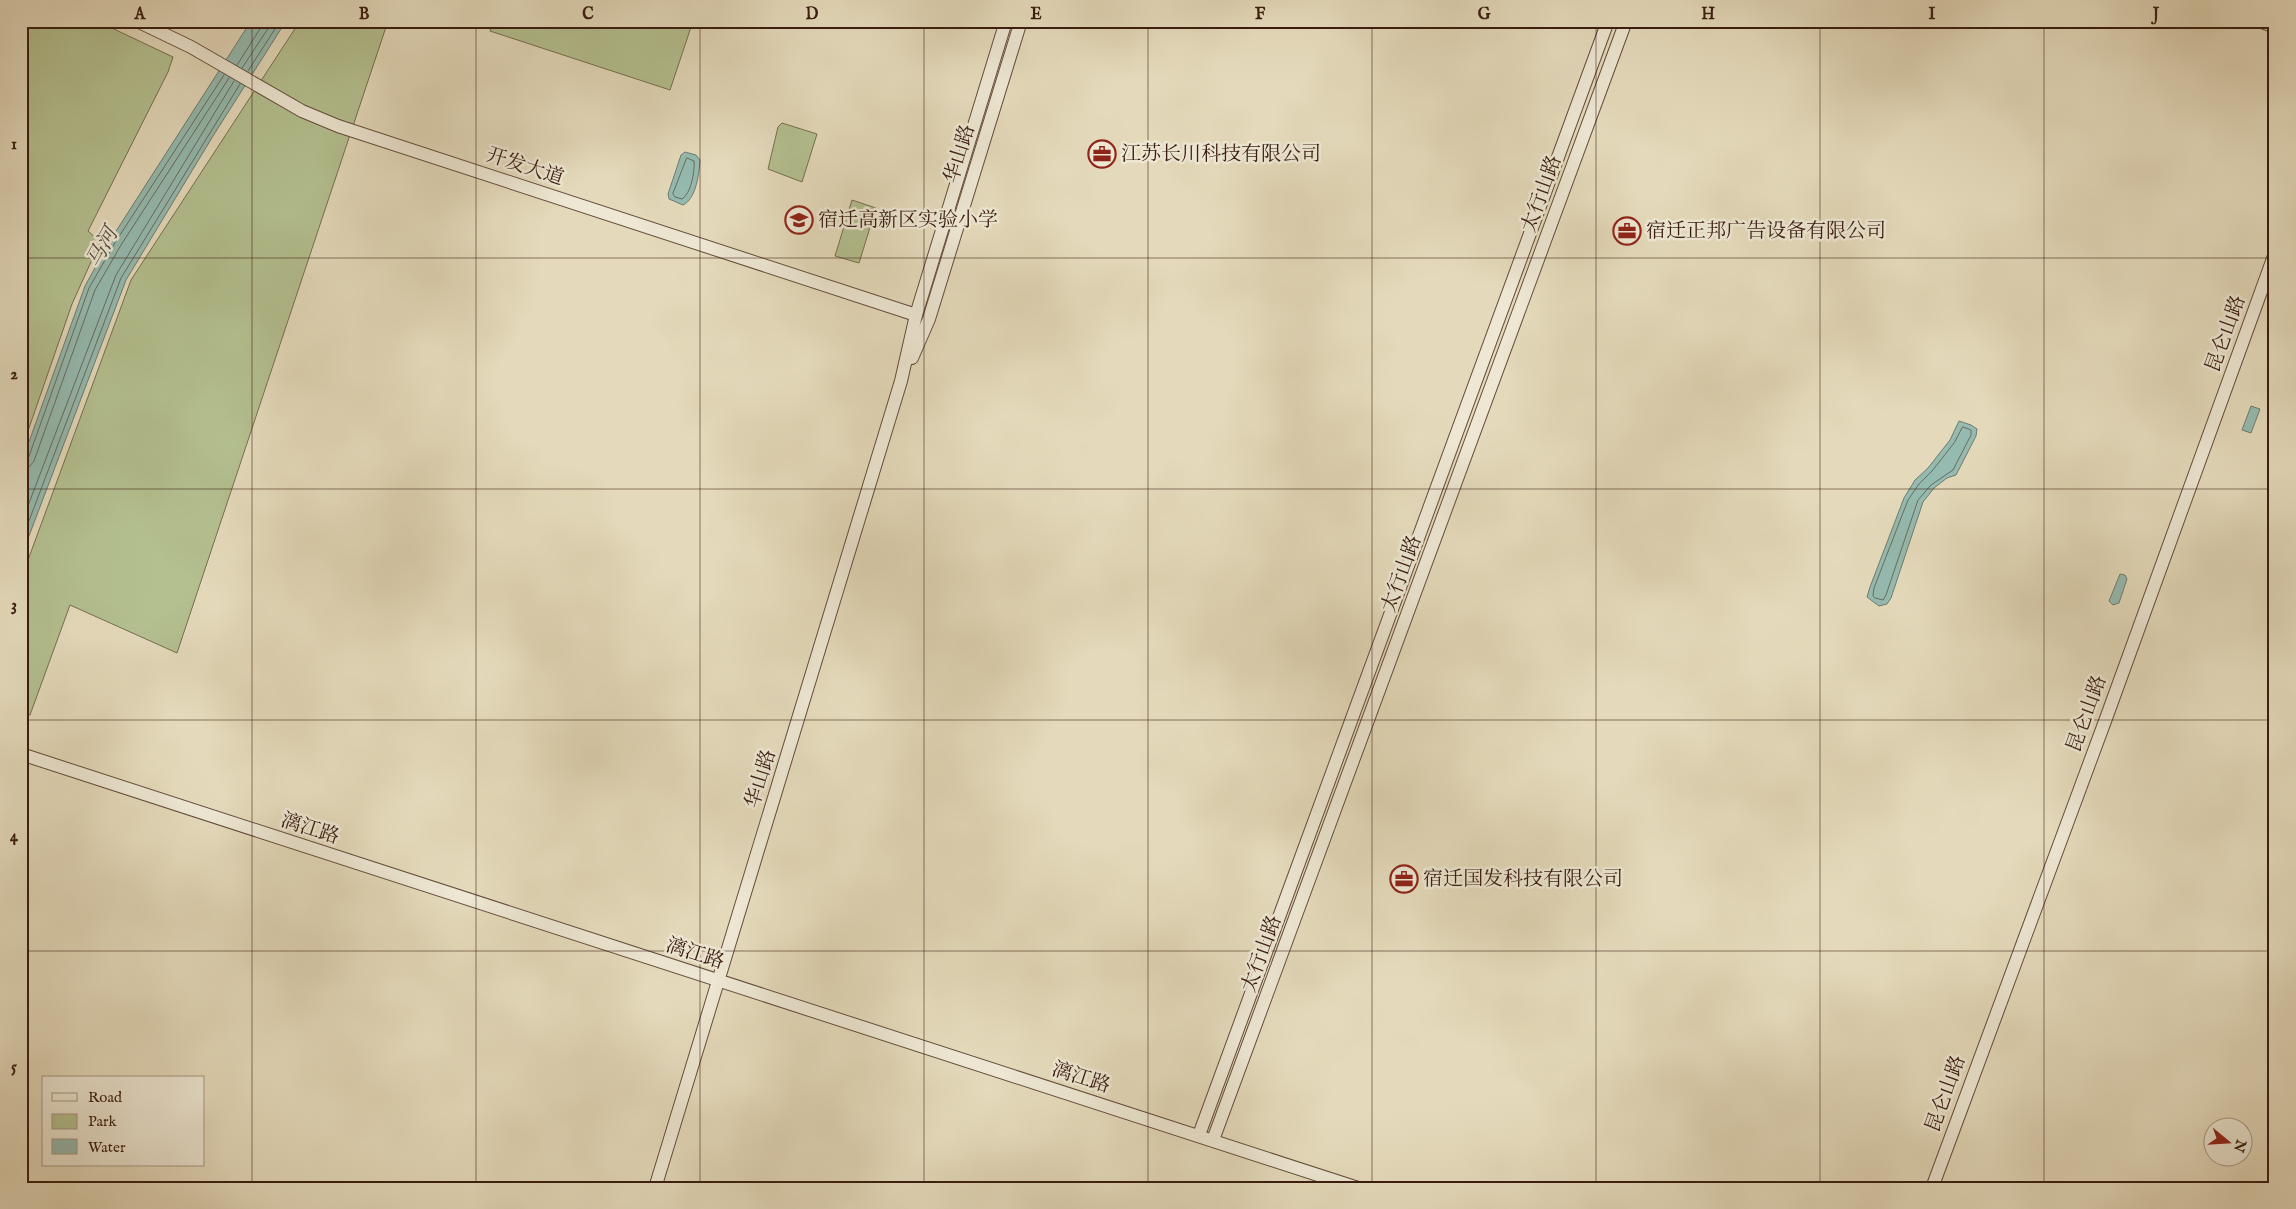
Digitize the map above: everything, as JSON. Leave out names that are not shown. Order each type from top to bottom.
[{"type":"street","name":"开发大道","points":[[137,21],[208,56],[302,112],[338,126],[916,315]]},
{"type":"street","name":"华山路","points":[[656,1188],[901,381],[916,315],[1006,21]]},
{"type":"street","name":"华山路","points":[[901,381],[929,319],[1021,21]]},
{"type":"street","name":"太行山路","points":[[1199,1135],[1608,21]]},
{"type":"street","name":"太行山路","points":[[1213,1140],[1626,21]]},
{"type":"street","points":[[2258,21],[2275,27]]},
{"type":"street","name":"昆仑山路","points":[[1932,1188],[2275,253]]},
{"type":"street","name":"漓江路","points":[[21,754],[718,982],[1199,1135],[1358,1188]]},
{"type":"green space","points":[[21,21],[97,21],[173,57],[168,72],[88,231],[100,242],[72,304],[21,451]]},
{"type":"green space","points":[[300,21],[388,21],[177,653],[70,605],[30,715],[21,713],[21,579],[131,280]]},
{"type":"green space","points":[[493,21],[693,21],[670,90],[490,31]]},
{"type":"green space","points":[[782,123],[817,134],[802,182],[768,169],[778,127]]},
{"type":"green space","points":[[852,200],[876,208],[859,263],[835,256]]},
{"type":"water","points":[[251,21],[286,21],[213,136],[126,280],[21,557],[21,464],[85,286],[111,239]]},
{"type":"water","points":[[685,152],[696,155],[700,160],[698,179],[694,192],[683,205],[669,199],[668,194],[681,155]]},
{"type":"water","points":[[2251,406],[2260,409],[2251,433],[2242,430]]},
{"type":"water","points":[[1959,421],[1977,429],[1976,436],[1956,475],[1947,478],[1934,488],[1923,502],[1891,598],[1887,604],[1879,606],[1867,597],[1904,498],[1915,480],[1928,468],[1950,440]]},
{"type":"water","points":[[2120,574],[2125,575],[2127,579],[2119,603],[2113,605],[2109,601]]},
{"type":"place","name":"江苏长川科技有限公司","points":[[1102,154]]},
{"type":"place","name":"宿迁高新区实验小学","points":[[799,220]]},
{"type":"place","name":"宿迁正邦广告设备有限公司","points":[[1627,231]]},
{"type":"place","name":"宿迁国发科技有限公司","points":[[1404,879]]},
{"type":"water label","name":"马河","points":[[103,248]]}]
